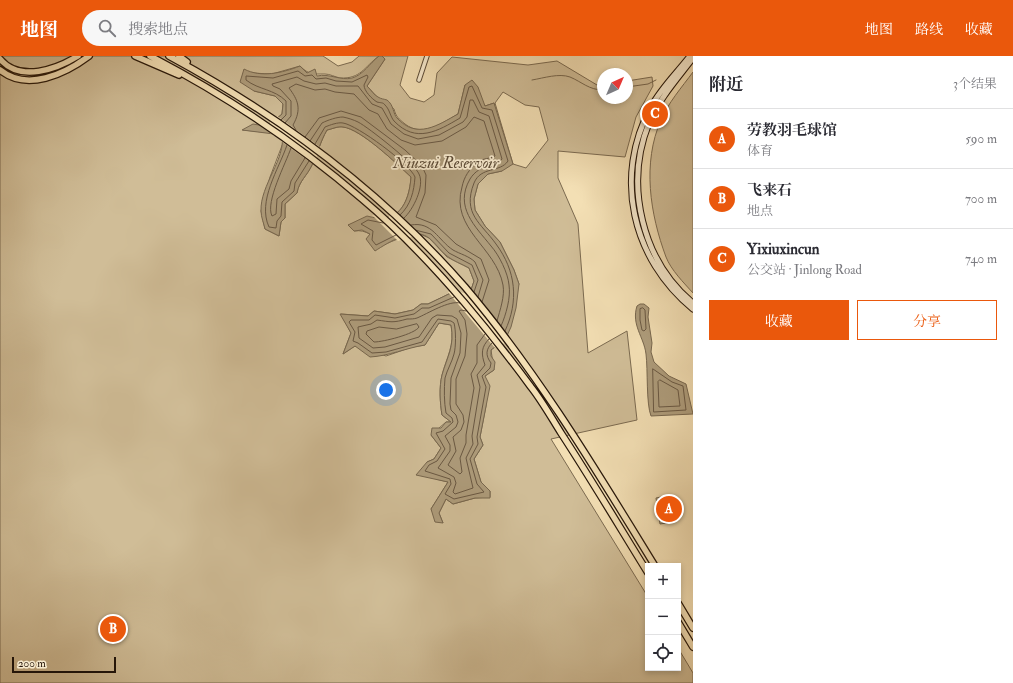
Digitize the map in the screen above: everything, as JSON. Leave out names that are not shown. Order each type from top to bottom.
[{"type":"highway","points":[[0,59],[11,68],[33,72],[52,69],[78,56]]},
{"type":"highway","points":[[0,70],[10,77],[19,80],[40,79],[62,72],[89,56]]},
{"type":"highway","points":[[135,56],[207,86]]},
{"type":"highway","points":[[150,56],[207,86],[252,115],[326,169],[364,200],[412,246],[470,310],[532,388],[602,495],[645,568]]},
{"type":"highway","points":[[169,56],[257,107],[332,161],[369,192],[427,248],[464,287],[518,354],[581,446],[653,563]]},
{"type":"highway","points":[[179,56],[212,80]]},
{"type":"highway","points":[[681,608],[693,628]]},
{"type":"highway","points":[[681,627],[693,647]]},
{"type":"main road","points":[[690,56],[659,93],[644,120],[634,153],[631,185],[634,215],[644,248],[662,277],[693,309]]},
{"type":"main road","points":[[693,58],[666,94],[650,123],[641,149],[638,177],[642,218],[650,244],[667,275],[693,303]]},
{"type":"street","points":[[419,80],[427,56]]},
{"type":"shaded area","points":[[0,56],[323,56],[338,66],[352,62],[359,56],[379,56],[362,72],[353,77],[347,78],[340,78],[327,74],[311,73],[300,66],[272,74],[251,73],[254,91],[275,96],[283,104],[282,114],[270,124],[243,130],[282,134],[283,143],[270,177],[261,211],[265,229],[279,236],[281,222],[285,218],[285,204],[297,193],[299,185],[310,169],[327,130],[343,127],[351,129],[369,140],[411,177],[406,201],[399,212],[394,216],[383,221],[348,225],[354,231],[367,232],[383,245],[405,236],[418,233],[429,238],[447,257],[469,268],[474,281],[469,296],[453,292],[428,304],[421,304],[413,310],[395,314],[374,311],[368,316],[341,314],[351,333],[343,354],[355,346],[386,356],[412,347],[425,345],[439,323],[451,325],[452,339],[442,375],[440,395],[442,415],[451,422],[446,422],[431,435],[441,448],[434,459],[427,462],[436,479],[448,482],[431,509],[443,523],[439,513],[446,499],[453,504],[475,498],[490,497],[490,491],[481,482],[474,459],[483,445],[480,437],[486,406],[485,376],[494,370],[491,350],[495,345],[519,284],[514,270],[500,242],[485,226],[475,210],[474,199],[478,184],[488,174],[502,171],[494,103],[485,106],[465,85],[458,114],[432,128],[419,130],[412,128],[399,119],[394,109],[378,98],[367,86],[385,59],[382,56],[408,56],[400,85],[410,98],[424,102],[434,95],[437,73],[452,57],[528,65],[557,61],[597,85],[597,104],[633,104],[633,80],[652,77],[653,86],[636,117],[625,157],[558,151],[558,178],[578,224],[588,353],[627,331],[637,420],[551,439],[645,592],[645,671],[681,671],[681,653],[693,673],[693,683],[0,683]],"holes":[[[503,92],[525,105],[539,107],[548,140],[526,168],[513,164],[495,103]]]},
{"type":"shaded area","points":[[693,72],[693,293],[668,262],[660,241],[652,206],[650,171],[655,136],[661,120],[671,101]]},
{"type":"shaded area","points":[[671,495],[671,498],[658,501],[659,510],[671,508],[673,512],[663,513],[664,519],[674,517],[673,522],[660,524],[656,498]]},
{"type":"water","name":"Niuzui Reservoir","points":[[379,56],[382,56],[385,59],[367,86],[374,94],[387,100],[397,118],[405,125],[412,128],[420,129],[435,126],[458,114],[465,85],[472,80],[478,87],[485,106],[494,103],[513,164],[502,171],[488,174],[478,184],[474,199],[475,210],[485,226],[500,242],[514,270],[519,284],[516,308],[511,327],[505,340],[491,350],[491,356],[495,362],[494,370],[485,376],[490,386],[480,437],[483,445],[474,459],[481,482],[490,491],[490,498],[475,498],[453,504],[446,499],[439,513],[443,523],[435,522],[431,509],[448,482],[416,475],[427,462],[434,459],[441,448],[431,435],[432,428],[441,428],[446,422],[451,422],[442,415],[440,385],[450,351],[452,339],[451,325],[439,323],[425,345],[370,357],[355,346],[343,354],[351,333],[340,314],[368,316],[374,311],[395,314],[413,310],[421,304],[428,304],[453,292],[469,296],[474,281],[469,268],[449,258],[429,238],[423,235],[409,234],[387,243],[375,251],[366,239],[370,234],[362,230],[354,231],[348,225],[367,216],[387,218],[394,215],[400,210],[408,196],[411,177],[369,140],[351,129],[343,127],[327,130],[310,169],[299,185],[297,193],[285,204],[285,218],[281,222],[279,236],[265,229],[261,213],[262,201],[264,192],[277,163],[282,144],[282,135],[242,130],[253,124],[265,125],[272,122],[282,114],[283,104],[275,96],[254,91],[240,82],[244,69],[251,72],[272,74],[300,66],[307,73],[315,69],[317,76],[326,75],[348,79],[363,72]]},
{"type":"water","points":[[644,304],[649,308],[648,317],[652,343],[651,352],[654,362],[669,376],[686,384],[693,414],[651,416],[648,403],[646,354],[636,319],[637,306]]},
{"type":"pier","points":[[277,116],[320,147],[314,165],[281,141],[280,136],[274,136],[255,122],[269,123]]},
{"type":"pier","points":[[394,211],[417,235],[398,241],[372,215],[388,217]]},
{"type":"pier","points":[[470,287],[509,337],[506,342],[495,348],[448,292],[453,290],[467,294]]},
{"type":"waterway","points":[[532,80],[551,76],[566,76],[597,90]]},
{"type":"waterway","points":[[633,86],[648,84],[656,80]]},
{"type":"place","name":"Yixiuxincun","points":[[655,114]]},
{"type":"place","name":"劳教羽毛球馆","points":[[669,509]]},
{"type":"place","name":"飞来石","points":[[113,629]]}]
